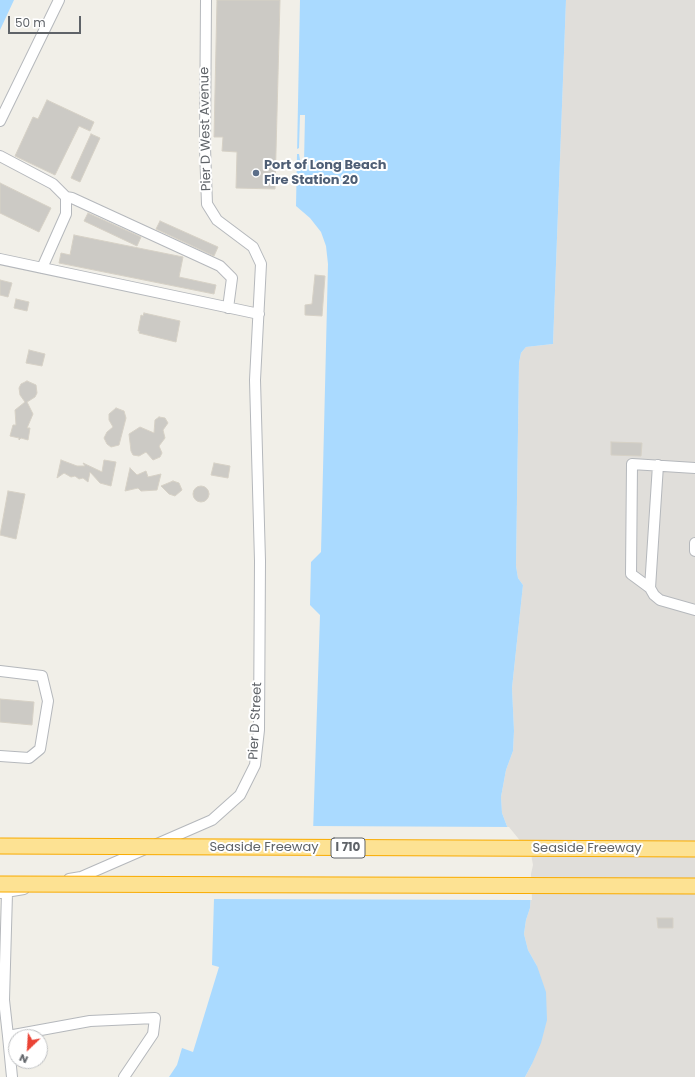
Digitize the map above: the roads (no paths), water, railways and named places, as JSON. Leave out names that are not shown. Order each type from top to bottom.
[{"type":"highway","name":"Seaside Freeway","points":[[0,846],[695,849]]},
{"type":"highway","points":[[2,890],[695,886]]},
{"type":"street","points":[[0,121],[59,0]]},
{"type":"street","name":"Pier D West Avenue","points":[[206,0],[205,148],[207,204],[217,220],[253,247],[261,264],[255,380]]},
{"type":"street","points":[[0,156],[53,184],[66,197],[72,198],[220,266],[232,278],[228,308]]},
{"type":"street","points":[[42,268],[66,214],[66,197]]},
{"type":"street","points":[[0,259],[259,314]]},
{"type":"street","name":"Pier D Street","points":[[2,890],[81,877],[212,820],[240,795],[248,781],[255,765],[258,730],[260,561],[255,380]]},
{"type":"street","points":[[695,468],[632,464],[630,574],[650,588],[654,595],[660,600],[695,610]]},
{"type":"street","points":[[650,588],[658,466]]},
{"type":"street","points":[[695,543],[695,552]]},
{"type":"street","points":[[0,671],[42,676],[48,702],[40,749],[29,758],[0,756]]},
{"type":"street","points":[[2,890],[4,1000],[8,1036]]},
{"type":"street","points":[[46,1029],[90,1021],[155,1018],[153,1034],[124,1077]]},
{"type":"water","points":[[0,0],[14,0],[0,30]]},
{"type":"water","points":[[300,0],[566,0],[553,344],[526,347],[521,353],[519,363],[516,566],[518,578],[523,585],[512,688],[514,731],[513,751],[506,770],[501,797],[502,813],[531,890],[530,908],[524,934],[528,950],[537,966],[546,992],[547,1020],[541,1043],[525,1077],[169,1077],[177,1065],[182,1048],[193,1052],[219,967],[212,965],[214,899],[289,871],[297,864],[313,833],[320,615],[310,605],[311,562],[321,552],[328,264],[326,246],[321,232],[310,218],[296,206]]},
{"type":"place","name":"Port of Long Beach Fire Station 20","points":[[256,173]]}]
